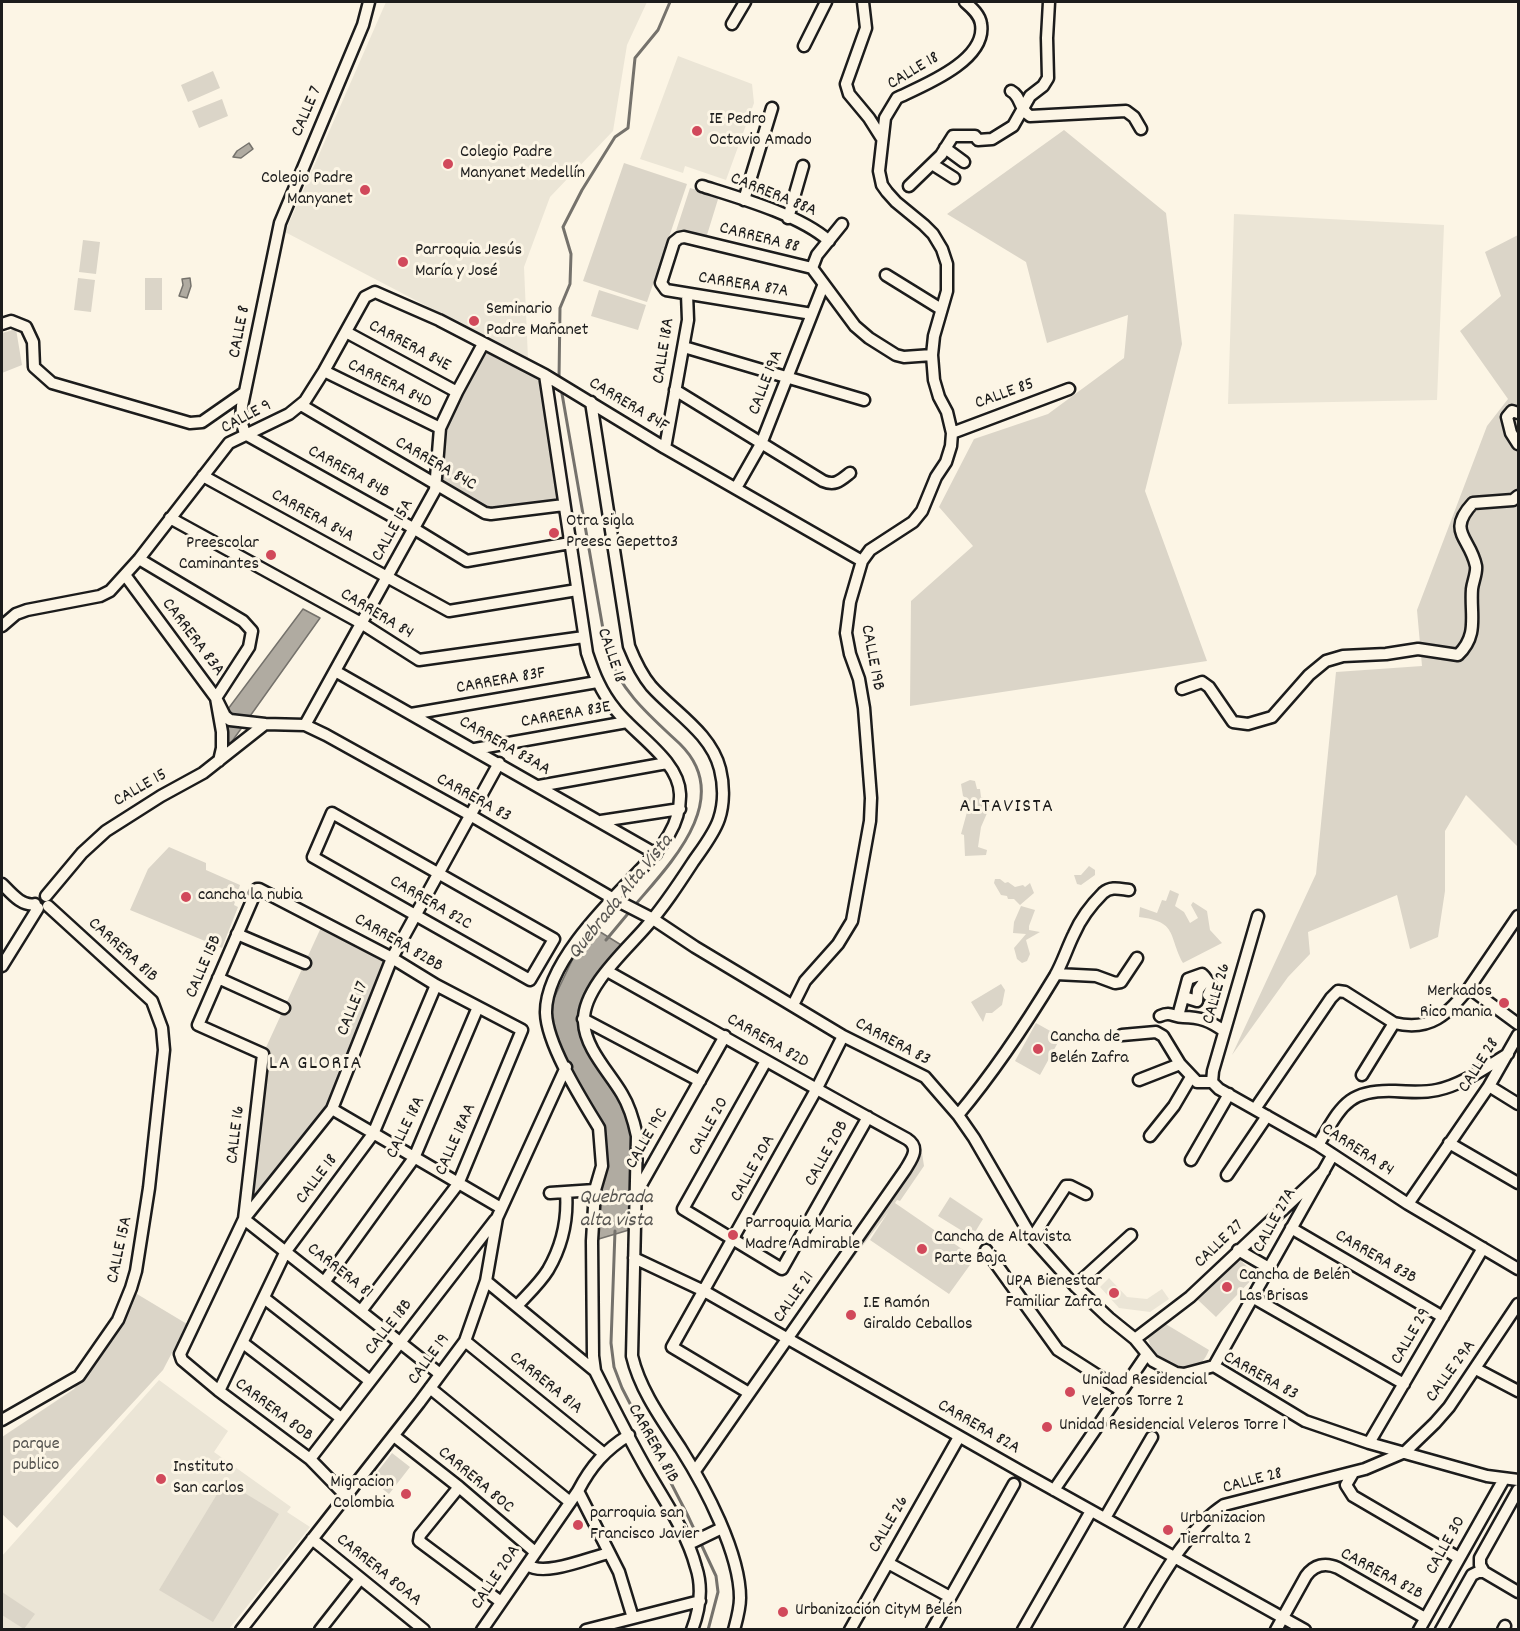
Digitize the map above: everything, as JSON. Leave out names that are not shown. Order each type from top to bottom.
[{"type":"street","name":"CALLE 7","points":[[277,235],[285,210],[363,25],[369,2]]},
{"type":"street","points":[[732,24],[745,2]]},
{"type":"street","points":[[804,46],[826,2]]},
{"type":"street","points":[[863,2],[866,28],[846,84],[849,94],[882,137]]},
{"type":"street","name":"CALLE 18","points":[[941,309],[947,291],[948,274],[942,249],[929,229],[896,202],[882,185],[879,171],[887,112],[897,98],[933,82],[966,58],[975,48],[982,25],[977,14],[965,2]]},
{"type":"street","points":[[909,186],[932,164],[944,144],[953,136],[975,136],[978,140],[987,141],[1013,126],[1030,96],[1043,86],[1048,78],[1049,2]]},
{"type":"street","points":[[1011,91],[1016,94],[1023,111],[1030,116],[1126,111],[1134,117],[1142,129]]},
{"type":"street","points":[[744,200],[772,108]]},
{"type":"street","points":[[944,144],[964,162]]},
{"type":"street","points":[[932,164],[954,178]]},
{"type":"street","points":[[788,218],[804,166]]},
{"type":"street","name":"CARRERA 88A","points":[[702,186],[788,218],[816,231],[829,241]]},
{"type":"street","points":[[812,268],[817,255],[842,224]]},
{"type":"street","name":"CALLE 8","points":[[245,434],[241,420],[245,392],[277,235]]},
{"type":"street","name":"CARRERA 88","points":[[684,237],[812,268],[855,326],[887,350],[904,357],[932,355]]},
{"type":"street","name":"CALLE 18A","points":[[669,291],[661,284],[674,242],[684,237]]},
{"type":"street","points":[[862,561],[870,550],[913,522],[922,511],[936,477],[946,462],[951,446],[952,433],[947,412],[939,398],[934,380],[932,355],[941,309],[886,275]]},
{"type":"street","name":"CALLE 19A","points":[[736,488],[761,444],[824,286]]},
{"type":"street","name":"CARRERA 87A","points":[[669,291],[812,314]]},
{"type":"street","name":"CALLE 9","points":[[2,626],[16,614],[41,606],[105,595],[139,559],[229,443],[289,414],[301,405],[324,371],[364,297],[371,292]]},
{"type":"street","name":"CARRERA 84F","points":[[371,292],[379,292],[545,375],[665,448],[862,561]]},
{"type":"street","name":"CALLE 18A","points":[[665,448],[688,320],[687,294]]},
{"type":"street","points":[[2,324],[11,321],[26,327],[33,342],[34,367],[52,382],[190,423],[202,422],[245,392]]},
{"type":"street","name":"CARRERA 84E","points":[[346,332],[457,392]]},
{"type":"street","name":"CALLE 15A","points":[[305,725],[433,495],[436,485],[440,428],[483,344]]},
{"type":"street","points":[[684,346],[864,400]]},
{"type":"street","name":"CARRERA 84D","points":[[324,371],[440,428]]},
{"type":"street","name":"CALLE 18","points":[[545,375],[584,637],[597,682],[617,712],[668,763],[680,791],[680,809]]},
{"type":"street","name":"CALLE 85","points":[[952,433],[1069,389]]},
{"type":"street","points":[[675,390],[823,482],[838,483],[850,473]]},
{"type":"street","name":"CALLE 18","points":[[591,402],[629,646],[646,680],[703,737],[718,762],[721,772],[722,800],[719,821],[653,919]]},
{"type":"street","name":"CARRERA 84C","points":[[301,405],[485,513],[564,505]]},
{"type":"street","points":[[1518,413],[1512,411],[1507,417],[1511,434],[1518,444]]},
{"type":"street","name":"CARRERA 84B","points":[[245,434],[413,528],[467,561],[570,543]]},
{"type":"street","name":"CARRERA 84A","points":[[203,476],[449,611],[577,590]]},
{"type":"street","points":[[1182,689],[1203,682],[1233,722],[1248,724],[1272,717],[1309,675],[1326,661],[1343,656],[1386,654],[1418,649],[1458,655],[1468,646],[1472,632],[1472,587],[1477,568],[1460,534],[1463,514],[1473,503],[1513,500],[1518,496]]},
{"type":"street","name":"CARRERA 84","points":[[170,518],[361,623],[422,660],[584,637]]},
{"type":"street","points":[[139,559],[243,621],[252,631],[249,647],[216,698]]},
{"type":"street","name":"CALLE 19B","points":[[793,1005],[805,981],[838,944],[852,921],[870,820],[871,798],[864,708],[859,679],[850,654],[846,633],[850,602],[862,561]]},
{"type":"street","name":"CARRERA 83A","points":[[125,575],[216,698],[222,732],[222,748],[218,761]]},
{"type":"street","name":"CARRERA 83AA","points":[[335,671],[656,854]]},
{"type":"street","name":"CARRERA 83F","points":[[411,714],[597,682]]},
{"type":"street","name":"CARRERA 83","points":[[216,698],[225,716],[230,720],[305,725],[653,919],[695,947],[843,1036],[925,1077],[958,1115],[974,1138],[1032,1238],[1075,1286],[1135,1339],[1153,1361],[1184,1374],[1214,1366],[1305,1421],[1368,1443],[1487,1476],[1518,1480]]},
{"type":"street","name":"CARRERA 83E","points":[[475,749],[627,722]]},
{"type":"street","name":"CALLE 15","points":[[2,966],[42,904],[82,853],[106,831],[161,796],[203,773],[265,724]]},
{"type":"street","name":"CALLE 17","points":[[180,1354],[244,1219],[332,1109],[392,958],[499,763]]},
{"type":"street","points":[[539,786],[668,763]]},
{"type":"street","points":[[595,1371],[592,1241],[595,1190],[602,1166],[602,1137],[553,1042],[546,1015],[547,997],[554,978],[589,925],[612,898],[656,854],[674,826],[680,809],[601,821]]},
{"type":"street","name":"CARRERA 82C","points":[[332,813],[439,873],[554,939],[530,980],[313,857],[332,813]]},
{"type":"street","name":"CARRERA 81B","points":[[2,884],[23,903],[42,904],[152,1001],[162,1028]]},
{"type":"street","points":[[958,1115],[991,1073],[1056,974],[1075,930],[1105,891],[1113,888],[1129,890]]},
{"type":"street","name":"CALLE 15B","points":[[257,889],[198,1025],[263,1054]]},
{"type":"street","name":"CARRERA 82BB","points":[[257,889],[324,921],[436,985],[522,1030]]},
{"type":"street","name":"CALLE 26","points":[[1212,1082],[1224,1030],[1258,915]]},
{"type":"street","points":[[1255,1109],[1338,991],[1345,992],[1394,1023],[1410,1025],[1435,1022],[1455,1005],[1469,988],[1518,916]]},
{"type":"street","points":[[637,1192],[637,1136],[634,1123],[622,1095],[593,1049],[586,1033],[584,1019],[588,1002],[607,971],[653,919]]},
{"type":"street","points":[[237,934],[305,963]]},
{"type":"street","points":[[1056,974],[1096,976],[1115,983],[1121,982],[1137,958]]},
{"type":"street","name":"CARRERA 82D","points":[[607,971],[911,1142]]},
{"type":"street","points":[[1179,1016],[1188,980],[1202,974],[1212,987],[1197,1001],[1185,993]]},
{"type":"street","points":[[218,978],[284,1008]]},
{"type":"street","name":"CALLE 18","points":[[219,1391],[286,1251],[373,1134],[436,985]]},
{"type":"street","points":[[1469,988],[1518,1024]]},
{"type":"street","name":"CALLE 18A","points":[[325,1281],[414,1158],[478,1007]]},
{"type":"street","points":[[1160,1016],[1165,1013],[1197,1017],[1224,1030]]},
{"type":"street","points":[[584,1019],[700,1081]]},
{"type":"street","points":[[1362,1075],[1394,1023]]},
{"type":"street","name":"CALLE 15A","points":[[2,1420],[79,1376],[118,1320],[124,1307],[136,1271],[151,1177],[164,1060],[162,1028]]},
{"type":"street","name":"CALLE 18AA","points":[[361,1311],[458,1184],[522,1030]]},
{"type":"street","points":[[1122,1035],[1156,1032],[1163,1036],[1191,1077],[1174,1106],[1150,1136]]},
{"type":"street","name":"CALLE 28","points":[[1408,1204],[1489,1086],[1518,1035]]},
{"type":"street","name":"CALLE 19C","points":[[638,1374],[632,1356],[637,1192],[725,1036]]},
{"type":"street","name":"CALLE 20A","points":[[749,1393],[672,1347],[816,1090],[843,1036]]},
{"type":"street","name":"CALLE 16","points":[[244,1219],[263,1054]]},
{"type":"street","points":[[1318,1145],[1341,1108],[1352,1097],[1366,1092],[1386,1090],[1420,1092],[1438,1090],[1466,1078],[1508,1054]]},
{"type":"street","name":"CALLE 20","points":[[733,1240],[683,1209],[766,1061]]},
{"type":"street","points":[[1139,1080],[1180,1064]]},
{"type":"street","name":"CALLE 19","points":[[241,1629],[394,1436],[465,1341],[486,1281],[499,1213],[566,1067]]},
{"type":"street","name":"CARRERA 84","points":[[1191,1077],[1197,1082],[1212,1082],[1228,1094],[1318,1145],[1408,1204],[1518,1269]]},
{"type":"street","points":[[1489,1086],[1518,1104]]},
{"type":"street","points":[[1191,1160],[1228,1094]]},
{"type":"street","points":[[332,1109],[458,1184],[499,1213]]},
{"type":"street","points":[[1227,1175],[1268,1116]]},
{"type":"street","name":"CALLE 20B","points":[[733,1240],[782,1269],[868,1118]]},
{"type":"street","name":"CALLE 21","points":[[694,1472],[905,1170],[914,1153],[911,1142]]},
{"type":"street","points":[[1449,1143],[1518,1183]]},
{"type":"street","name":"CALLE 27A","points":[[1214,1366],[1332,1156]]},
{"type":"street","name":"CALLE 27","points":[[1135,1339],[1190,1297],[1324,1171]]},
{"type":"street","points":[[1032,1238],[1066,1186],[1086,1194]]},
{"type":"street","points":[[550,1193],[595,1190]]},
{"type":"street","points":[[517,1306],[548,1270],[563,1236],[567,1207],[566,1192]]},
{"type":"street","name":"CALLE 18B","points":[[310,1459],[499,1213]]},
{"type":"street","name":"CARRERA 81","points":[[244,1219],[440,1374]]},
{"type":"street","name":"CARRERA 83B","points":[[1291,1228],[1443,1317]]},
{"type":"street","points":[[1075,1286],[1131,1235]]},
{"type":"street","name":"CALLE 29","points":[[1368,1443],[1483,1248]]},
{"type":"street","points":[[986,1250],[1058,1350],[1122,1391]]},
{"type":"street","points":[[1238,1250],[1269,1268]]},
{"type":"street","name":"CARRERA 82A","points":[[634,1258],[704,1291],[959,1437],[1305,1629]]},
{"type":"street","points":[[486,1281],[595,1371]]},
{"type":"street","points":[[1252,1297],[1404,1384]]},
{"type":"street","points":[[264,1298],[370,1381]]},
{"type":"street","name":"CALLE 29A","points":[[1405,1452],[1436,1423],[1518,1307]]},
{"type":"street","name":"CARRERA 81A","points":[[465,1341],[603,1453]]},
{"type":"street","points":[[243,1343],[341,1418]]},
{"type":"street","name":"CARRERA 80B","points":[[180,1354],[182,1360],[219,1391],[310,1459],[346,1496]]},
{"type":"street","points":[[1054,1490],[1147,1354]]},
{"type":"street","points":[[1476,1369],[1518,1391]]},
{"type":"street","name":"CARRERA 81B","points":[[595,1371],[628,1435],[689,1541],[697,1568],[700,1601]]},
{"type":"street","name":"CARRERA 81B","points":[[638,1374],[694,1472],[738,1575],[740,1599],[734,1629]]},
{"type":"street","points":[[430,1388],[570,1502]]},
{"type":"street","name":"CALLE 20A","points":[[482,1629],[578,1491],[589,1470],[603,1453],[628,1435]]},
{"type":"street","name":"CARRERA 80C","points":[[394,1436],[459,1487],[535,1552]]},
{"type":"street","name":"CALLE 26","points":[[850,1629],[959,1437]]},
{"type":"street","points":[[1105,1518],[1152,1437]]},
{"type":"street","name":"CALLE 28","points":[[1130,1629],[1176,1556],[1205,1518],[1224,1505],[1353,1473],[1396,1458],[1405,1452]]},
{"type":"street","points":[[1353,1473],[1346,1485],[1353,1496],[1459,1558]]},
{"type":"street","name":"CALLE 30","points":[[1419,1629],[1504,1479]]},
{"type":"street","points":[[932,1629],[1014,1484]]},
{"type":"street","points":[[459,1487],[420,1535],[419,1541],[501,1602]]},
{"type":"street","name":"CALLE 30","points":[[1441,1629],[1472,1575],[1484,1572],[1480,1565],[1480,1558],[1518,1490]]},
{"type":"street","points":[[578,1491],[619,1572],[633,1618]]},
{"type":"street","points":[[1023,1629],[1091,1511]]},
{"type":"street","points":[[689,1541],[719,1526]]},
{"type":"street","name":"CARRERA 80AA","points":[[312,1539],[424,1629]]},
{"type":"street","points":[[527,1565],[535,1569],[546,1570],[609,1552]]},
{"type":"street","points":[[888,1563],[950,1597]]},
{"type":"street","name":"CARRERA 82B","points":[[1283,1617],[1310,1571],[1320,1565],[1328,1565],[1338,1568],[1425,1618]]},
{"type":"street","points":[[1484,1572],[1518,1592]]},
{"type":"street","points":[[320,1629],[360,1579]]},
{"type":"street","points":[[586,1629],[700,1601]]},
{"type":"street","points":[[692,1629],[700,1601]]},
{"type":"street","points":[[1276,1629],[1283,1617]]},
{"type":"street","points":[[405,1629],[412,1620]]},
{"type":"shaded area","name":"Colegio Padre Manyanet Medellín","points":[[386,2],[647,2],[627,45],[613,131],[550,197],[524,267],[528,359],[285,232]]},
{"type":"shaded area","name":"IE Pedro Octavio Amado","points":[[678,56],[752,84],[754,103],[726,180],[685,166],[683,173],[640,159]]},
{"type":"shaded area","points":[[1234,214],[1444,225],[1437,400],[1228,404]]},
{"type":"shaded area","name":"UPA Bienestar Familiar Zafra","points":[[1109,1278],[1127,1297],[1147,1299],[1162,1289],[1169,1299],[1150,1312],[1119,1308],[1100,1287]]},
{"type":"shaded area","name":"Instituto San carlos","points":[[159,1380],[228,1431],[214,1452],[291,1507],[287,1512],[310,1527],[229,1629],[2,1630],[2,1556]]},
{"type":"green space","points":[[213,71],[220,88],[188,102],[181,85]]},
{"type":"green space","points":[[222,99],[228,116],[199,128],[192,111]]},
{"type":"green space","points":[[1064,130],[1166,213],[1182,344],[1145,491],[1207,661],[910,706],[911,601],[973,546],[939,507],[974,439],[1048,414],[1124,358],[1128,315],[1047,343],[1026,262],[947,214]]},
{"type":"green space","points":[[624,163],[687,184],[647,302],[583,281]]},
{"type":"green space","points":[[690,188],[719,196],[707,235],[676,231]]},
{"type":"green space","points":[[1518,235],[1518,847],[1466,795],[1445,831],[1445,891],[1438,937],[1410,949],[1397,895],[1308,932],[1310,954],[1288,977],[1232,1055],[1316,874],[1336,672],[1422,666],[1417,610],[1487,426],[1508,399],[1460,331],[1501,296],[1485,252]]},
{"type":"green space","points":[[83,240],[100,242],[96,274],[79,272]]},
{"type":"green space","points":[[78,278],[95,280],[91,312],[74,310]]},
{"type":"green space","points":[[145,278],[162,278],[162,310],[145,310]]},
{"type":"green space","points":[[599,290],[646,305],[638,330],[591,316]]},
{"type":"green space","points":[[16,329],[22,365],[2,373],[2,333]]},
{"type":"green space","points":[[485,349],[541,379],[558,500],[489,510],[442,483],[444,430]]},
{"type":"green space","points":[[970,780],[975,781],[977,789],[980,789],[981,797],[988,797],[991,804],[981,827],[978,847],[987,850],[986,855],[965,856],[964,835],[961,834],[967,812],[967,799],[963,796],[961,784]]},
{"type":"green space","name":"cancha la nubia","points":[[169,847],[206,863],[206,870],[240,885],[234,905],[238,907],[222,948],[130,910],[148,869]]},
{"type":"green space","points":[[1089,866],[1095,870],[1095,875],[1081,885],[1077,884],[1074,875],[1081,875]]},
{"type":"green space","points":[[995,879],[1008,882],[1015,887],[1023,885],[1025,887],[1030,883],[1034,893],[1020,905],[1014,899],[1001,895],[994,883]]},
{"type":"green space","points":[[1170,890],[1179,894],[1175,906],[1184,912],[1190,923],[1198,918],[1191,905],[1193,902],[1207,911],[1210,930],[1222,943],[1183,963],[1166,926],[1151,919],[1139,917],[1140,907],[1157,913],[1162,900],[1166,901]]},
{"type":"green space","points":[[1021,906],[1035,910],[1029,930],[1040,932],[1026,940],[1030,954],[1027,961],[1022,963],[1017,959],[1014,948],[1026,934],[1013,933],[1014,922]]},
{"type":"green space","points":[[324,921],[392,958],[332,1109],[244,1219],[263,1054]]},
{"type":"green space","points":[[1001,984],[1005,990],[1002,1005],[992,1013],[986,1013],[983,1022],[971,1002]]},
{"type":"green space","name":"Cancha de Belén Zafra","points":[[1036,1023],[1061,1037],[1040,1075],[1015,1061]]},
{"type":"green space","name":"Cancha de Altavista Parte Baja","points":[[918,1150],[922,1153],[924,1166],[900,1201],[897,1200],[895,1203],[975,1258],[949,1294],[870,1240],[889,1211],[848,1265],[845,1264]]},
{"type":"green space","points":[[950,1197],[983,1219],[972,1237],[938,1216]]},
{"type":"green space","name":"Cancha de Belén Las Brisas","points":[[1238,1258],[1256,1275],[1216,1317],[1198,1300]]},
{"type":"green space","name":"parque publico","points":[[132,1291],[187,1324],[163,1370],[17,1528],[2,1514],[2,1437],[74,1389],[125,1319]]},
{"type":"green space","points":[[1164,1323],[1209,1350],[1203,1361],[1195,1366],[1180,1367],[1165,1363],[1158,1358],[1152,1351],[1148,1339]]},
{"type":"green space","points":[[392,1453],[410,1467],[389,1494],[371,1480]]},
{"type":"green space","points":[[225,1481],[279,1514],[213,1622],[159,1590]]},
{"type":"green space","points":[[2,1592],[35,1614],[24,1629],[2,1615]]},
{"type":"water","points":[[249,143],[253,149],[241,158],[233,157],[237,151]]},
{"type":"water","points":[[190,278],[191,286],[187,298],[179,296],[183,285],[182,279]]},
{"type":"water","points":[[303,609],[320,618],[218,761],[219,721]]},
{"type":"water","name":"Quebrada alta vista","points":[[589,925],[626,948],[585,1012],[593,1049],[630,1112],[639,1227],[592,1241],[602,1166],[595,1120],[566,1067],[546,1015]]},
{"type":"waterway","name":"Quebrada Alta Vista","points":[[559,379],[560,308],[570,284],[571,254],[563,227],[582,190],[615,137],[628,128],[635,58],[658,30],[670,2]]},
{"type":"waterway","name":"Quebrada Alta Vista","points":[[561,388],[607,652],[628,691],[647,713],[680,744],[695,765],[701,786],[699,808],[692,829],[680,850],[635,905]]},
{"type":"waterway","name":"Quebrada Alta Vista","points":[[606,940],[631,910]]},
{"type":"waterway","name":"Quebrada Alta Vista","points":[[615,1231],[611,1343],[614,1367],[622,1388],[716,1576],[718,1592],[708,1630]]},
{"type":"place","name":"IE Pedro Octavio Amado","points":[[697,131]]},
{"type":"place","name":"Colegio Padre Manyanet Medellín","points":[[448,164]]},
{"type":"place","name":"Colegio Padre Manyanet","points":[[365,190]]},
{"type":"place","name":"Parroquia Jesús María y José","points":[[403,262]]},
{"type":"place","name":"Seminario Padre Mañanet","points":[[474,321]]},
{"type":"place","name":"Otra sigla Preesc Gepetto3","points":[[554,533]]},
{"type":"place","name":"Preescolar Caminantes","points":[[271,555]]},
{"type":"place","name":"cancha la nubia","points":[[186,897]]},
{"type":"place","name":"Merkados Rico mania","points":[[1504,1003]]},
{"type":"place","name":"Cancha de Belén Zafra","points":[[1038,1049]]},
{"type":"place","name":"Parroquia Maria Madre Admirable","points":[[733,1235]]},
{"type":"place","name":"Cancha de Altavista Parte Baja","points":[[922,1249]]},
{"type":"place","name":"Cancha de Belén Las Brisas","points":[[1227,1287]]},
{"type":"place","name":"UPA Bienestar Familiar Zafra","points":[[1114,1293]]},
{"type":"place","name":"I.E Ramón Giraldo Ceballos","points":[[851,1315]]},
{"type":"place","name":"Unidad Residencial Veleros Torre 2","points":[[1070,1392]]},
{"type":"place","name":"Unidad Residencial Veleros Torre 1","points":[[1047,1427]]},
{"type":"place","name":"Instituto San carlos","points":[[161,1479]]},
{"type":"place","name":"Migracion Colombia","points":[[406,1494]]},
{"type":"place","name":"parroquia san Francisco Javier","points":[[578,1525]]},
{"type":"place","name":"Urbanizacion Tierralta 2","points":[[1168,1530]]},
{"type":"place","name":"Urbanización CityM Belén","points":[[783,1612]]},
{"type":"district","name":"ALTAVISTA","points":[[1007,808]]},
{"type":"district","name":"LA GLORIA","points":[[316,1065]]}]
